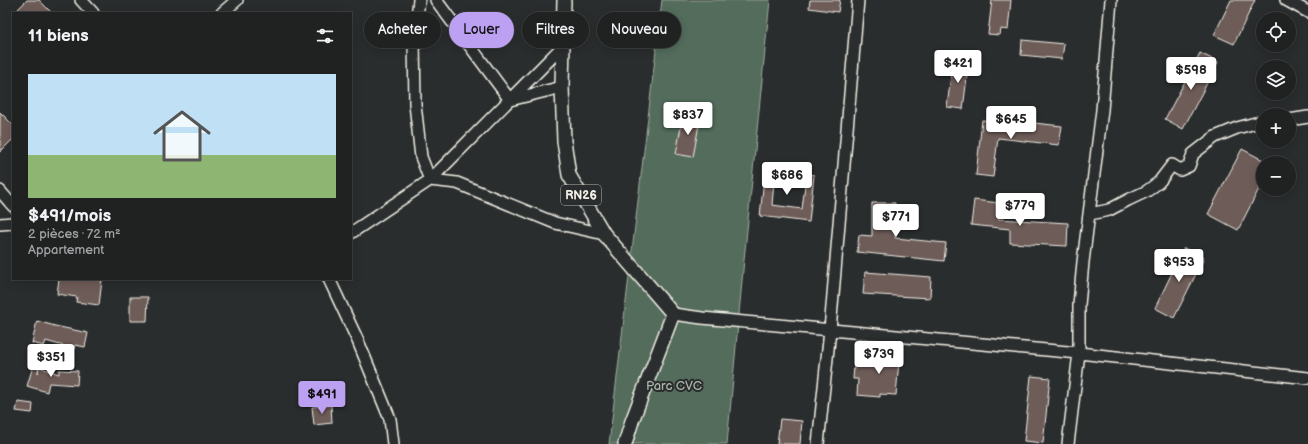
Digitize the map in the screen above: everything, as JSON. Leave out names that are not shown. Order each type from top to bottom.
[{"type":"main road","name":"RN26","points":[[563,12],[564,0]]},
{"type":"main road","name":"RN26","points":[[562,48],[564,141],[569,175],[604,234],[673,314]]},
{"type":"main road","points":[[625,444],[634,414],[673,314]]},
{"type":"street","points":[[81,0],[92,12]]},
{"type":"street","points":[[223,12],[237,0]]},
{"type":"street","points":[[419,0],[414,40],[415,104],[421,157],[430,180]]},
{"type":"street","points":[[436,0],[510,100]]},
{"type":"street","points":[[818,444],[830,330],[858,0]]},
{"type":"street","points":[[1068,444],[1079,353],[1079,305],[1104,95],[1111,0]]},
{"type":"street","points":[[1286,0],[1308,12]]},
{"type":"street","points":[[352,232],[430,180],[561,48]]},
{"type":"street","points":[[510,100],[562,87]]},
{"type":"street","points":[[1296,119],[1308,117]]},
{"type":"street","points":[[1090,214],[1109,210],[1147,191],[1159,182],[1172,165],[1180,170],[1189,166],[1193,154],[1215,138],[1237,128],[1256,123]]},
{"type":"street","points":[[430,180],[458,183],[555,222],[604,234]]},
{"type":"street","points":[[0,191],[12,205]]},
{"type":"street","points":[[0,224],[12,223]]},
{"type":"street","points":[[329,280],[358,341],[390,420],[393,444]]},
{"type":"street","points":[[673,314],[702,318],[1079,353],[1308,378]]},
{"type":"green space","name":"Parc CVC","points":[[662,0],[770,0],[727,444],[609,444],[656,48],[681,48],[681,12],[661,12]]},
{"type":"building","points":[[27,0],[39,0],[51,12],[21,12],[18,9]]},
{"type":"building","points":[[810,0],[840,0],[838,12],[809,8]]},
{"type":"building","points":[[992,0],[1011,0],[1008,30],[1001,29],[1000,35],[988,34]]},
{"type":"building","points":[[1231,0],[1255,0],[1234,44],[1214,35]]},
{"type":"building","points":[[1022,40],[1064,44],[1062,59],[1021,55]]},
{"type":"building","points":[[1200,53],[1218,62],[1183,129],[1165,119]]},
{"type":"building","points":[[953,59],[969,61],[963,109],[947,107]]},
{"type":"building","points":[[0,112],[12,124],[12,140],[0,152]]},
{"type":"building","points":[[683,116],[700,119],[693,157],[676,154]]},
{"type":"building","points":[[982,120],[1015,123],[1015,121],[1062,126],[1059,145],[998,138],[993,177],[976,175]]},
{"type":"building","points":[[1242,149],[1256,156],[1256,195],[1238,230],[1208,214]]},
{"type":"building","points":[[765,169],[814,175],[809,222],[760,216]],"holes":[[[774,182],[805,185],[802,209],[772,205]]]},
{"type":"building","points":[[974,200],[999,203],[998,219],[1068,223],[1067,246],[1010,243],[1010,229],[971,225]]},
{"type":"building","points":[[872,203],[895,203],[895,238],[946,243],[944,261],[857,252],[859,235],[872,236]]},
{"type":"building","points":[[1184,248],[1204,258],[1174,318],[1155,308]]},
{"type":"building","points":[[865,272],[931,277],[930,298],[863,294]]},
{"type":"building","points":[[59,280],[102,280],[99,305],[76,302],[77,297],[57,294]]},
{"type":"building","points":[[130,297],[148,297],[147,321],[130,321]]},
{"type":"building","points":[[37,321],[88,333],[85,347],[75,345],[74,349],[46,341],[44,346],[32,343]]},
{"type":"building","points":[[878,348],[900,350],[896,395],[880,394],[880,397],[857,395],[858,379],[853,379],[854,365],[876,367]]},
{"type":"building","points":[[34,363],[39,364],[38,373],[39,367],[59,374],[59,370],[78,371],[77,385],[49,383],[47,392],[27,386]]},
{"type":"building","points":[[1031,376],[1050,378],[1043,443],[1024,441]]},
{"type":"building","points":[[18,402],[33,404],[32,413],[16,411]]},
{"type":"building","points":[[331,405],[332,423],[314,425],[312,407]]},
{"type":"building","points":[[780,419],[802,421],[800,444],[777,444]]}]
